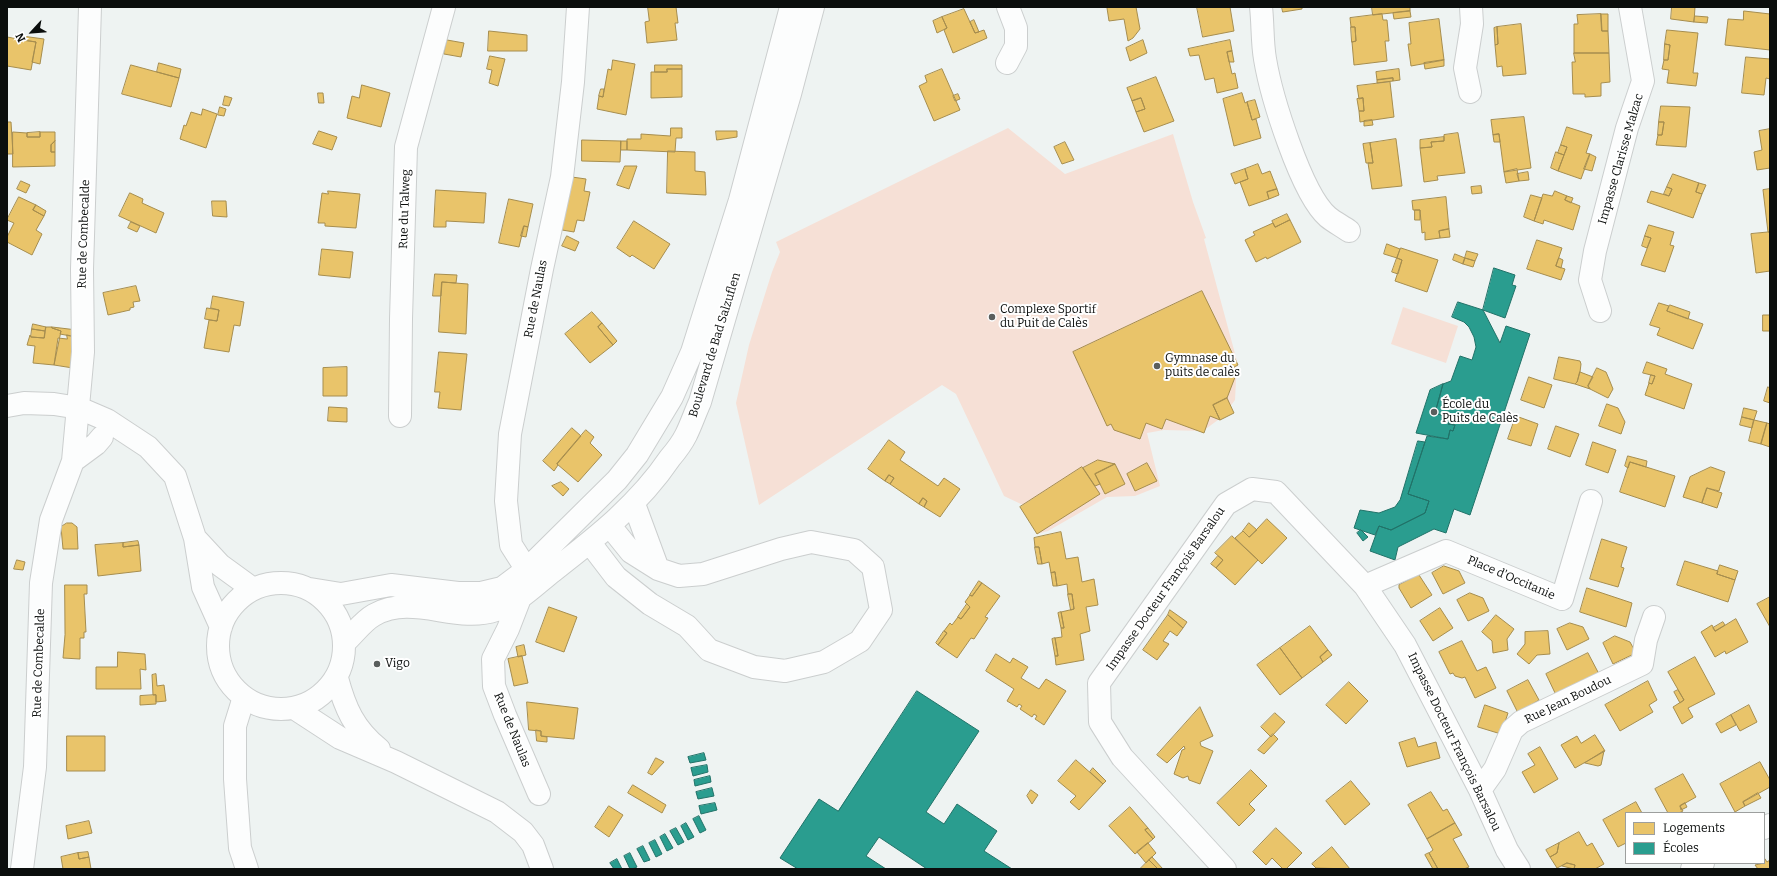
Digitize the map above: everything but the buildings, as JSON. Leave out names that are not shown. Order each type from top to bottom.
[{"type":"street","name":"Rue de Combecalde","points":[[22,869],[35,768],[41,583],[51,520],[72,461],[78,418],[83,352],[82,269],[90,7]]},
{"type":"street","name":"Rue du Talweg","points":[[400,416],[406,147],[444,7]]},
{"type":"street","name":"Rue de Naulas","points":[[539,794],[494,686],[493,659],[508,629],[527,584],[511,545],[506,501],[510,434],[542,269],[562,177],[573,82],[578,7]]},
{"type":"street","name":"Boulevard de Bad Salzuflen","points":[[310,589],[341,594],[391,585],[458,593],[482,593],[527,584],[617,480],[637,455],[672,397],[692,352],[740,200],[791,7]]},
{"type":"street","name":"Boulevard de Bad Salzuflen","points":[[345,642],[373,616],[395,607],[415,607],[480,614],[496,610],[527,584],[590,543],[634,504],[658,476],[685,436],[700,402],[813,7]]},
{"type":"street","points":[[1007,63],[1016,46],[1016,28],[1008,7]]},
{"type":"street","points":[[1261,7],[1265,58],[1270,83],[1288,143],[1314,199],[1328,217],[1348,230]]},
{"type":"street","points":[[1470,92],[1465,68],[1472,24],[1471,7]]},
{"type":"street","name":"Impasse Clarisse Malzac","points":[[1600,311],[1590,280],[1595,251],[1627,128],[1643,81],[1630,7]]},
{"type":"street","points":[[7,406],[24,403],[54,404],[78,418],[88,430],[139,457],[167,482],[186,505]]},
{"type":"street","points":[[7,420],[31,418],[78,418],[107,420],[148,447],[175,476],[186,505],[195,538],[203,587],[221,627]]},
{"type":"street","points":[[72,461],[96,444],[102,437]]},
{"type":"street","name":"Impasse Docteur François Barsalou","points":[[1225,869],[1122,757],[1100,722],[1100,683],[1226,504],[1252,489],[1276,492],[1364,586],[1406,645],[1480,790],[1507,850],[1519,869]]},
{"type":"street","name":"Place d'Occitanie","points":[[1364,586],[1446,551],[1562,599],[1591,501]]},
{"type":"street","points":[[634,504],[658,569]]},
{"type":"street","points":[[590,543],[616,577],[650,604],[687,626],[709,650],[754,667],[785,671],[824,662],[860,641],[881,610],[873,567],[854,550],[811,542],[781,549],[703,574],[679,576],[658,569],[631,552],[610,526]]},
{"type":"street","points":[[195,538],[220,565],[253,589]]},
{"type":"street","points":[[272,583],[291,583],[310,589],[327,602],[339,621],[345,642],[344,655],[337,678],[326,692],[311,702],[294,708],[276,709],[265,707],[244,697],[230,682],[221,664],[218,644],[221,627],[232,607],[239,599],[253,589],[272,583]]},
{"type":"street","name":"Rue Jean Boudou","points":[[1480,790],[1495,769],[1512,730],[1521,722],[1642,664],[1646,640],[1654,617]]},
{"type":"street","points":[[337,678],[342,699],[353,723],[368,741],[396,762]]},
{"type":"street","points":[[244,697],[235,726],[235,780],[240,848],[247,869]]},
{"type":"street","points":[[294,708],[340,738],[396,762],[497,812],[514,823],[524,832],[533,845],[542,869]]},
{"type":"street","points":[[1692,869],[1701,864]]},
{"type":"shaded area","name":"Complexe Sportif du Puit de Calès","points":[[1008,128],[1065,174],[1173,134],[1193,202],[1206,238],[1204,239],[1237,361],[1235,400],[1222,417],[1203,431],[1164,430],[1147,433],[1160,486],[1135,496],[1107,497],[1048,531],[1037,534],[1023,505],[1004,496],[956,394],[942,385],[759,505],[736,403],[749,345],[772,272],[780,252],[776,242]]},
{"type":"shaded area","points":[[1403,307],[1458,326],[1446,363],[1391,344]]},
{"type":"place","name":"Complexe Sportif du Puit de Calès","points":[[992,317]]},
{"type":"place","name":"Gymnase du puits de calès","points":[[1157,366]]},
{"type":"place","name":"École du Puits de Calès","points":[[1434,412]]},
{"type":"place","name":"Vigo","points":[[377,664]]}]
